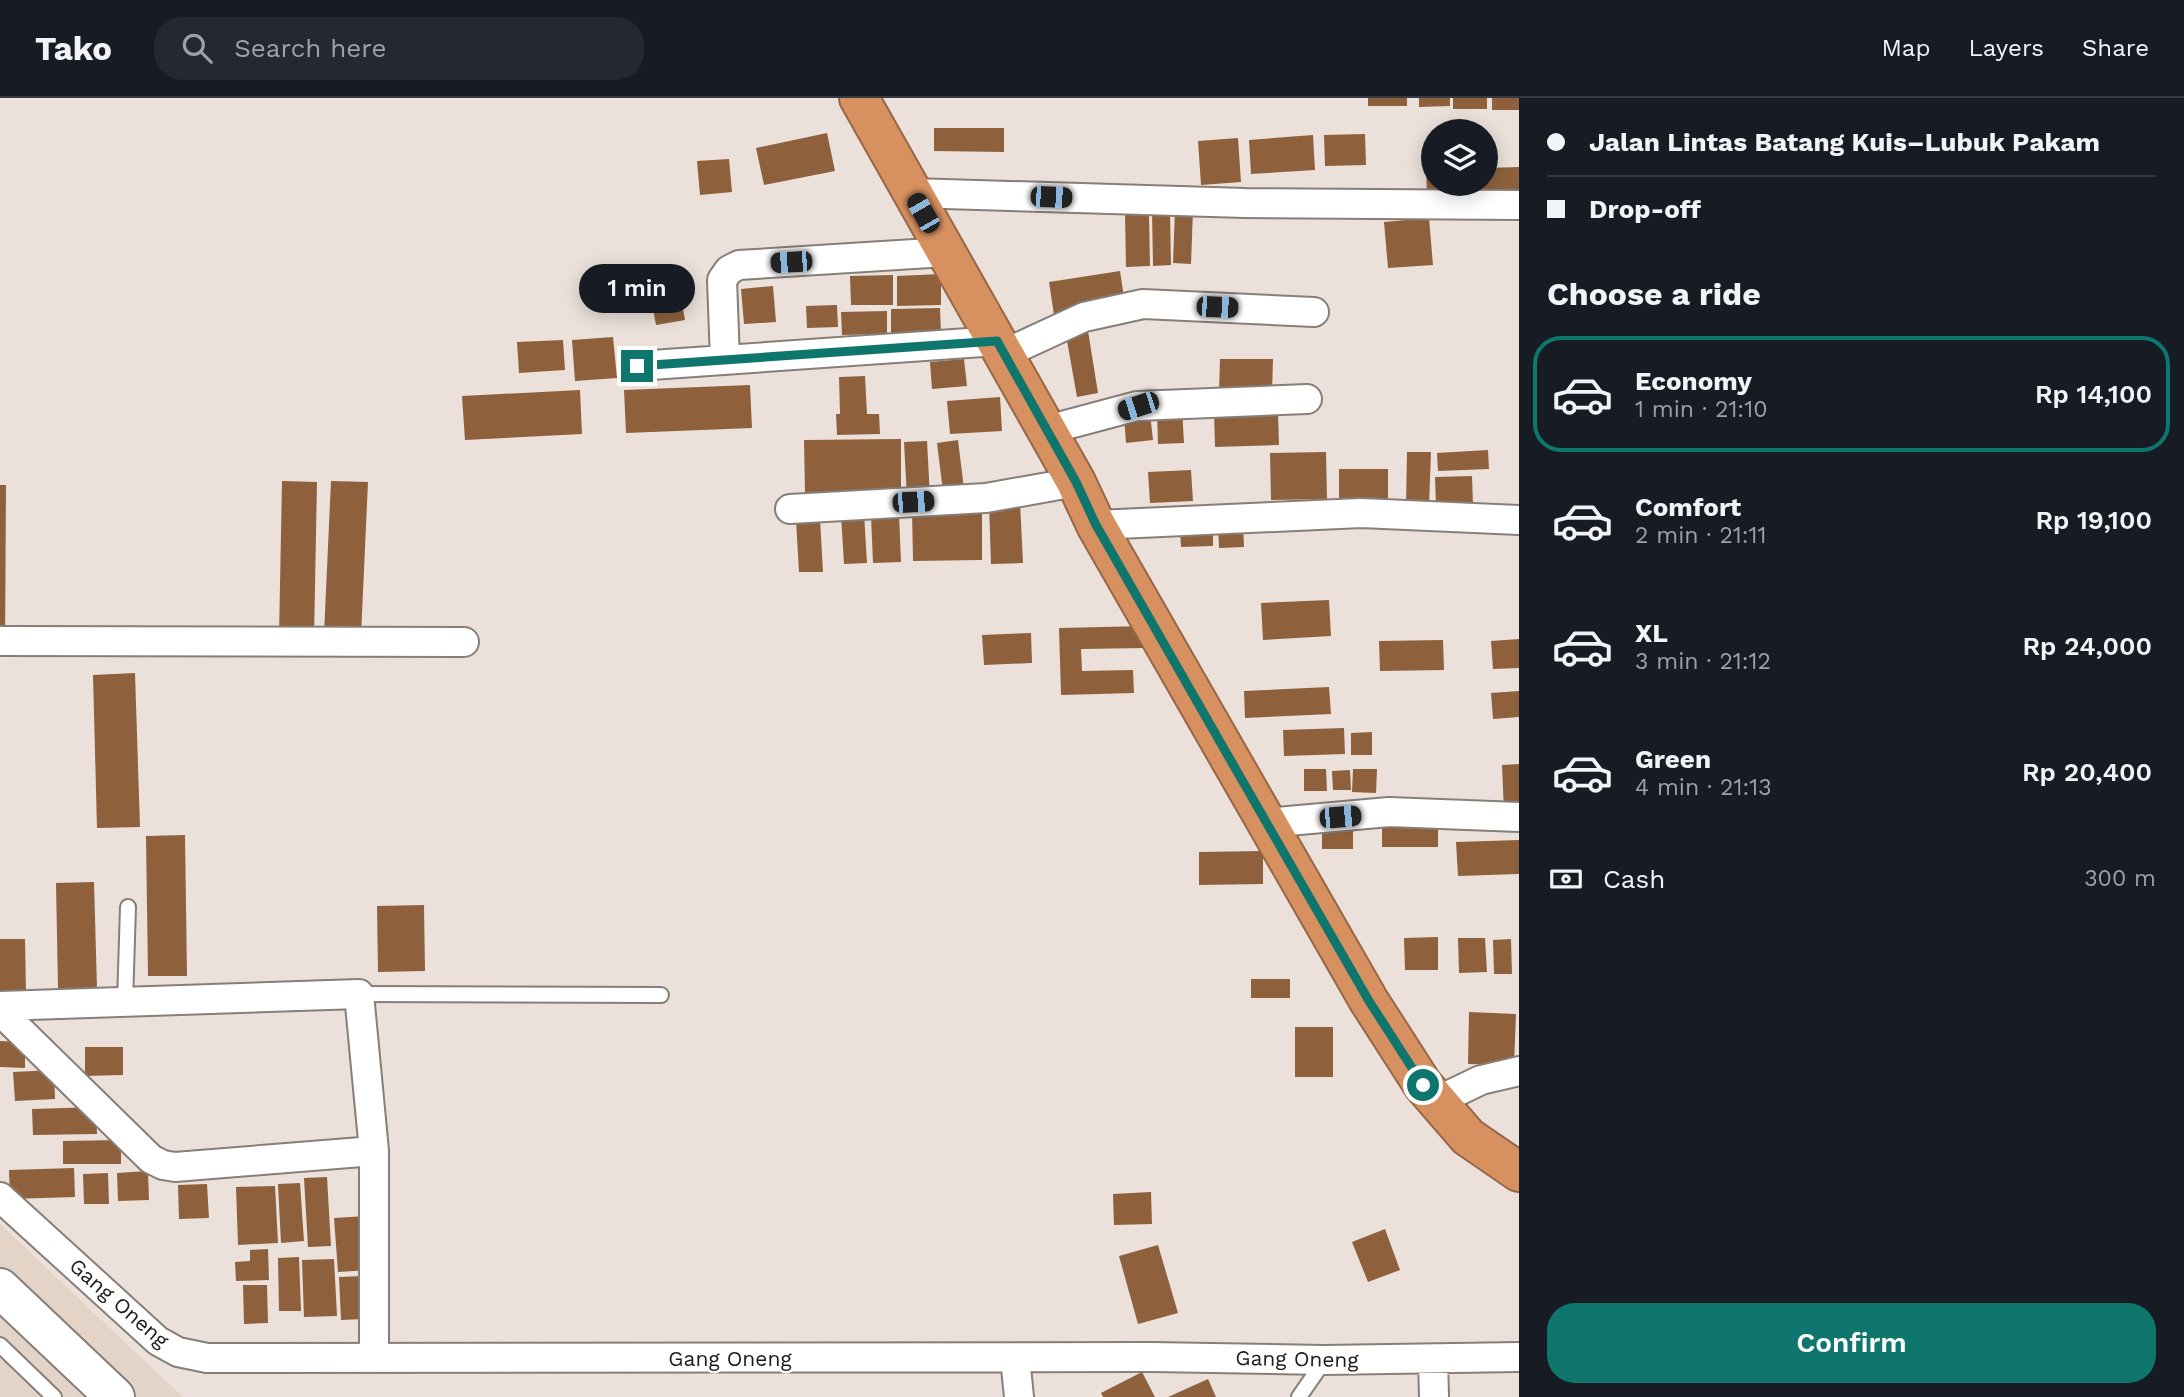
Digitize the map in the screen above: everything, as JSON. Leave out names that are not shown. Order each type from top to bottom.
[{"type":"highway","points":[[859,98],[1076,482],[1096,525],[1369,1001],[1423,1085],[1468,1137],[1519,1172]]},
{"type":"street","points":[[912,193],[1245,203],[1519,205]]},
{"type":"street","points":[[725,360],[722,280],[729,270],[739,265],[946,252]]},
{"type":"street","points":[[637,366],[1000,347],[1084,317],[1143,304],[1314,312]]},
{"type":"street","points":[[1047,430],[1138,406],[1307,399]]},
{"type":"street","points":[[790,509],[986,498],[1076,482]]},
{"type":"street","points":[[1096,525],[1361,513],[1519,520]]},
{"type":"street","points":[[0,640],[464,642]]},
{"type":"street","points":[[1266,823],[1389,813],[1519,817]]},
{"type":"street","points":[[0,1009],[359,994],[374,1151],[374,1357]]},
{"type":"street","points":[[0,1009],[151,1159],[163,1165],[175,1167],[374,1151]]},
{"type":"street","points":[[1437,1101],[1481,1080],[1519,1071]]},
{"type":"street","name":"Gang Oneng","points":[[0,1197],[158,1342],[178,1352],[207,1358],[1152,1357],[1324,1360],[1519,1357]]},
{"type":"street","points":[[0,1288],[115,1397]]},
{"type":"street","points":[[1015,1358],[1019,1397]]},
{"type":"street","points":[[1433,1359],[1434,1397]]},
{"type":"lane","points":[[125,1002],[128,907]]},
{"type":"lane","points":[[359,994],[662,995]]},
{"type":"lane","points":[[0,1345],[54,1397]]},
{"type":"lane","points":[[1299,1397],[1324,1360]]},
{"type":"shaded area","points":[[0,1224],[170,1385],[183,1397],[0,1397]]},
{"type":"building","points":[[1368,98],[1407,98],[1407,106],[1368,106]]},
{"type":"building","points":[[1419,98],[1450,98],[1450,106],[1419,107]]},
{"type":"building","points":[[1453,98],[1487,98],[1487,109],[1453,109]]},
{"type":"building","points":[[1492,98],[1519,98],[1519,110],[1492,110]]},
{"type":"building","points":[[934,128],[1004,128],[1004,152],[934,151]]},
{"type":"building","points":[[827,133],[835,171],[764,185],[756,148]]},
{"type":"building","points":[[1365,134],[1366,165],[1325,166],[1324,135]]},
{"type":"building","points":[[1313,135],[1315,170],[1251,174],[1249,140]]},
{"type":"building","points":[[1238,138],[1241,182],[1201,185],[1198,141]]},
{"type":"building","points":[[729,159],[732,192],[700,195],[697,161]]},
{"type":"building","points":[[1519,167],[1519,192],[1498,193],[1498,168]]},
{"type":"building","points":[[1175,209],[1193,210],[1191,264],[1173,263]]},
{"type":"building","points":[[1152,211],[1170,211],[1171,265],[1153,266]]},
{"type":"building","points":[[1125,214],[1149,214],[1150,266],[1126,267]]},
{"type":"building","points":[[1429,218],[1433,265],[1388,268],[1384,222]]},
{"type":"building","points":[[1120,271],[1125,304],[1054,315],[1049,282]]},
{"type":"building","points":[[941,274],[941,305],[897,306],[897,276]]},
{"type":"building","points":[[893,275],[893,305],[851,305],[850,276]]},
{"type":"building","points":[[677,276],[685,320],[656,325],[648,282]]},
{"type":"building","points":[[773,286],[776,322],[744,324],[741,289]]},
{"type":"building","points":[[837,305],[838,327],[807,328],[806,306]]},
{"type":"building","points":[[940,308],[941,333],[891,334],[891,309]]},
{"type":"building","points":[[887,311],[887,334],[842,335],[841,312]]},
{"type":"building","points":[[1088,331],[1098,393],[1077,397],[1066,335]]},
{"type":"building","points":[[613,337],[617,378],[575,381],[572,340]]},
{"type":"building","points":[[563,340],[565,370],[519,373],[517,342]]},
{"type":"building","points":[[964,359],[967,386],[932,389],[930,362]]},
{"type":"building","points":[[1220,359],[1273,359],[1272,394],[1219,393]]},
{"type":"building","points":[[865,376],[867,414],[879,414],[880,434],[837,435],[836,414],[840,414],[839,377]]},
{"type":"building","points":[[750,385],[752,428],[626,433],[624,390]]},
{"type":"building","points":[[580,390],[582,434],[465,440],[462,396]]},
{"type":"building","points":[[1000,397],[1002,431],[950,434],[947,401]]},
{"type":"building","points":[[1182,409],[1184,443],[1158,444],[1157,411]]},
{"type":"building","points":[[1278,412],[1279,445],[1215,447],[1214,413]]},
{"type":"building","points":[[1150,413],[1153,440],[1126,443],[1124,416]]},
{"type":"building","points":[[901,439],[901,493],[805,494],[804,440]]},
{"type":"building","points":[[958,440],[965,497],[944,500],[937,443]]},
{"type":"building","points":[[927,441],[930,497],[907,498],[904,442]]},
{"type":"building","points":[[1488,450],[1489,469],[1438,471],[1437,453]]},
{"type":"building","points":[[1326,452],[1327,499],[1271,500],[1270,453]]},
{"type":"building","points":[[1407,452],[1431,452],[1429,506],[1406,505]]},
{"type":"building","points":[[1339,469],[1388,469],[1388,499],[1339,498]]},
{"type":"building","points":[[1191,470],[1193,501],[1150,503],[1148,472]]},
{"type":"building","points":[[1472,476],[1473,505],[1436,506],[1435,477]]},
{"type":"building","points":[[282,481],[317,482],[314,639],[279,638]]},
{"type":"building","points":[[331,481],[368,482],[361,636],[324,634]]},
{"type":"building","points":[[0,485],[6,485],[5,649],[0,648]]},
{"type":"building","points":[[1020,502],[1023,563],[991,564],[989,503]]},
{"type":"building","points":[[982,509],[982,560],[913,561],[912,510]]},
{"type":"building","points":[[864,513],[867,563],[844,564],[841,515]]},
{"type":"building","points":[[899,514],[901,562],[873,563],[871,516]]},
{"type":"building","points":[[820,519],[823,572],[799,572],[796,520]]},
{"type":"building","points":[[1243,524],[1244,547],[1219,548],[1218,525]]},
{"type":"building","points":[[1213,528],[1213,546],[1181,547],[1180,529]]},
{"type":"building","points":[[1329,600],[1331,636],[1263,640],[1261,603]]},
{"type":"building","points":[[1145,626],[1145,648],[1081,649],[1082,671],[1133,670],[1134,693],[1061,695],[1059,628]]},
{"type":"building","points":[[1031,633],[1032,663],[984,665],[982,635]]},
{"type":"building","points":[[1519,639],[1519,668],[1493,669],[1491,641]]},
{"type":"building","points":[[1443,640],[1444,670],[1380,671],[1379,641]]},
{"type":"building","points":[[135,673],[140,827],[97,828],[93,675]]},
{"type":"building","points":[[1329,687],[1331,714],[1245,718],[1244,691]]},
{"type":"building","points":[[1519,691],[1519,717],[1493,719],[1491,693]]},
{"type":"building","points":[[1344,728],[1345,754],[1284,756],[1283,730]]},
{"type":"building","points":[[1372,732],[1372,755],[1351,755],[1351,733]]},
{"type":"building","points":[[1519,764],[1519,812],[1504,812],[1502,765]]},
{"type":"building","points":[[1304,769],[1326,769],[1327,791],[1304,791]]},
{"type":"building","points":[[1353,769],[1377,769],[1376,793],[1352,792]]},
{"type":"building","points":[[1350,770],[1351,790],[1333,790],[1332,771]]},
{"type":"building","points":[[1438,821],[1438,847],[1382,847],[1382,822]]},
{"type":"building","points":[[1353,822],[1353,849],[1322,849],[1322,823]]},
{"type":"building","points":[[185,835],[187,976],[148,976],[146,836]]},
{"type":"building","points":[[1519,840],[1519,874],[1458,876],[1456,842]]},
{"type":"building","points":[[1263,851],[1263,884],[1199,885],[1199,852]]},
{"type":"building","points":[[94,882],[97,988],[58,988],[56,883]]},
{"type":"building","points":[[424,905],[425,971],[378,972],[377,906]]},
{"type":"building","points":[[1438,937],[1438,970],[1405,970],[1404,938]]},
{"type":"building","points":[[1458,938],[1485,938],[1487,972],[1459,973]]},
{"type":"building","points":[[0,939],[25,939],[26,994],[0,995]]},
{"type":"building","points":[[1511,939],[1512,974],[1494,974],[1493,940]]},
{"type":"building","points":[[1251,979],[1290,979],[1290,998],[1251,998]]},
{"type":"building","points":[[1469,1012],[1516,1014],[1514,1065],[1468,1064]]},
{"type":"building","points":[[1295,1027],[1333,1027],[1333,1077],[1295,1077]]},
{"type":"building","points":[[0,1041],[25,1042],[25,1068],[0,1067]]},
{"type":"building","points":[[85,1047],[123,1047],[123,1075],[85,1076]]},
{"type":"building","points":[[54,1070],[55,1099],[15,1101],[13,1072]]},
{"type":"building","points":[[96,1107],[97,1134],[33,1135],[32,1109]]},
{"type":"building","points":[[121,1140],[121,1164],[63,1164],[63,1141]]},
{"type":"building","points":[[74,1168],[75,1197],[10,1199],[9,1170]]},
{"type":"building","points":[[148,1171],[149,1200],[118,1201],[117,1173]]},
{"type":"building","points":[[108,1173],[109,1204],[84,1204],[83,1174]]},
{"type":"building","points":[[327,1177],[331,1246],[308,1247],[304,1178]]},
{"type":"building","points":[[300,1183],[304,1241],[281,1243],[278,1184]]},
{"type":"building","points":[[207,1184],[209,1218],[179,1219],[178,1185]]},
{"type":"building","points":[[275,1186],[278,1243],[238,1245],[236,1187]]},
{"type":"building","points":[[1151,1192],[1152,1224],[1114,1225],[1113,1194]]},
{"type":"building","points":[[366,1216],[369,1270],[338,1272],[334,1218]]},
{"type":"building","points":[[1385,1229],[1400,1270],[1368,1282],[1352,1242]]},
{"type":"building","points":[[1158,1245],[1178,1313],[1138,1324],[1119,1256]]},
{"type":"building","points":[[268,1249],[269,1280],[236,1281],[235,1262],[250,1261],[250,1250]]},
{"type":"building","points":[[299,1257],[301,1311],[279,1311],[278,1258]]},
{"type":"building","points":[[334,1259],[337,1316],[304,1317],[302,1260]]},
{"type":"building","points":[[363,1276],[364,1319],[341,1320],[339,1277]]},
{"type":"building","points":[[243,1285],[267,1285],[268,1323],[244,1324]]},
{"type":"building","points":[[1142,1372],[1155,1397],[1103,1397],[1101,1393]]},
{"type":"building","points":[[1208,1379],[1216,1397],[1168,1397]]},
{"type":"route","points":[[637,366],[997,341],[1076,482],[1096,525],[1227,754],[1369,1001],[1423,1085]]}]
